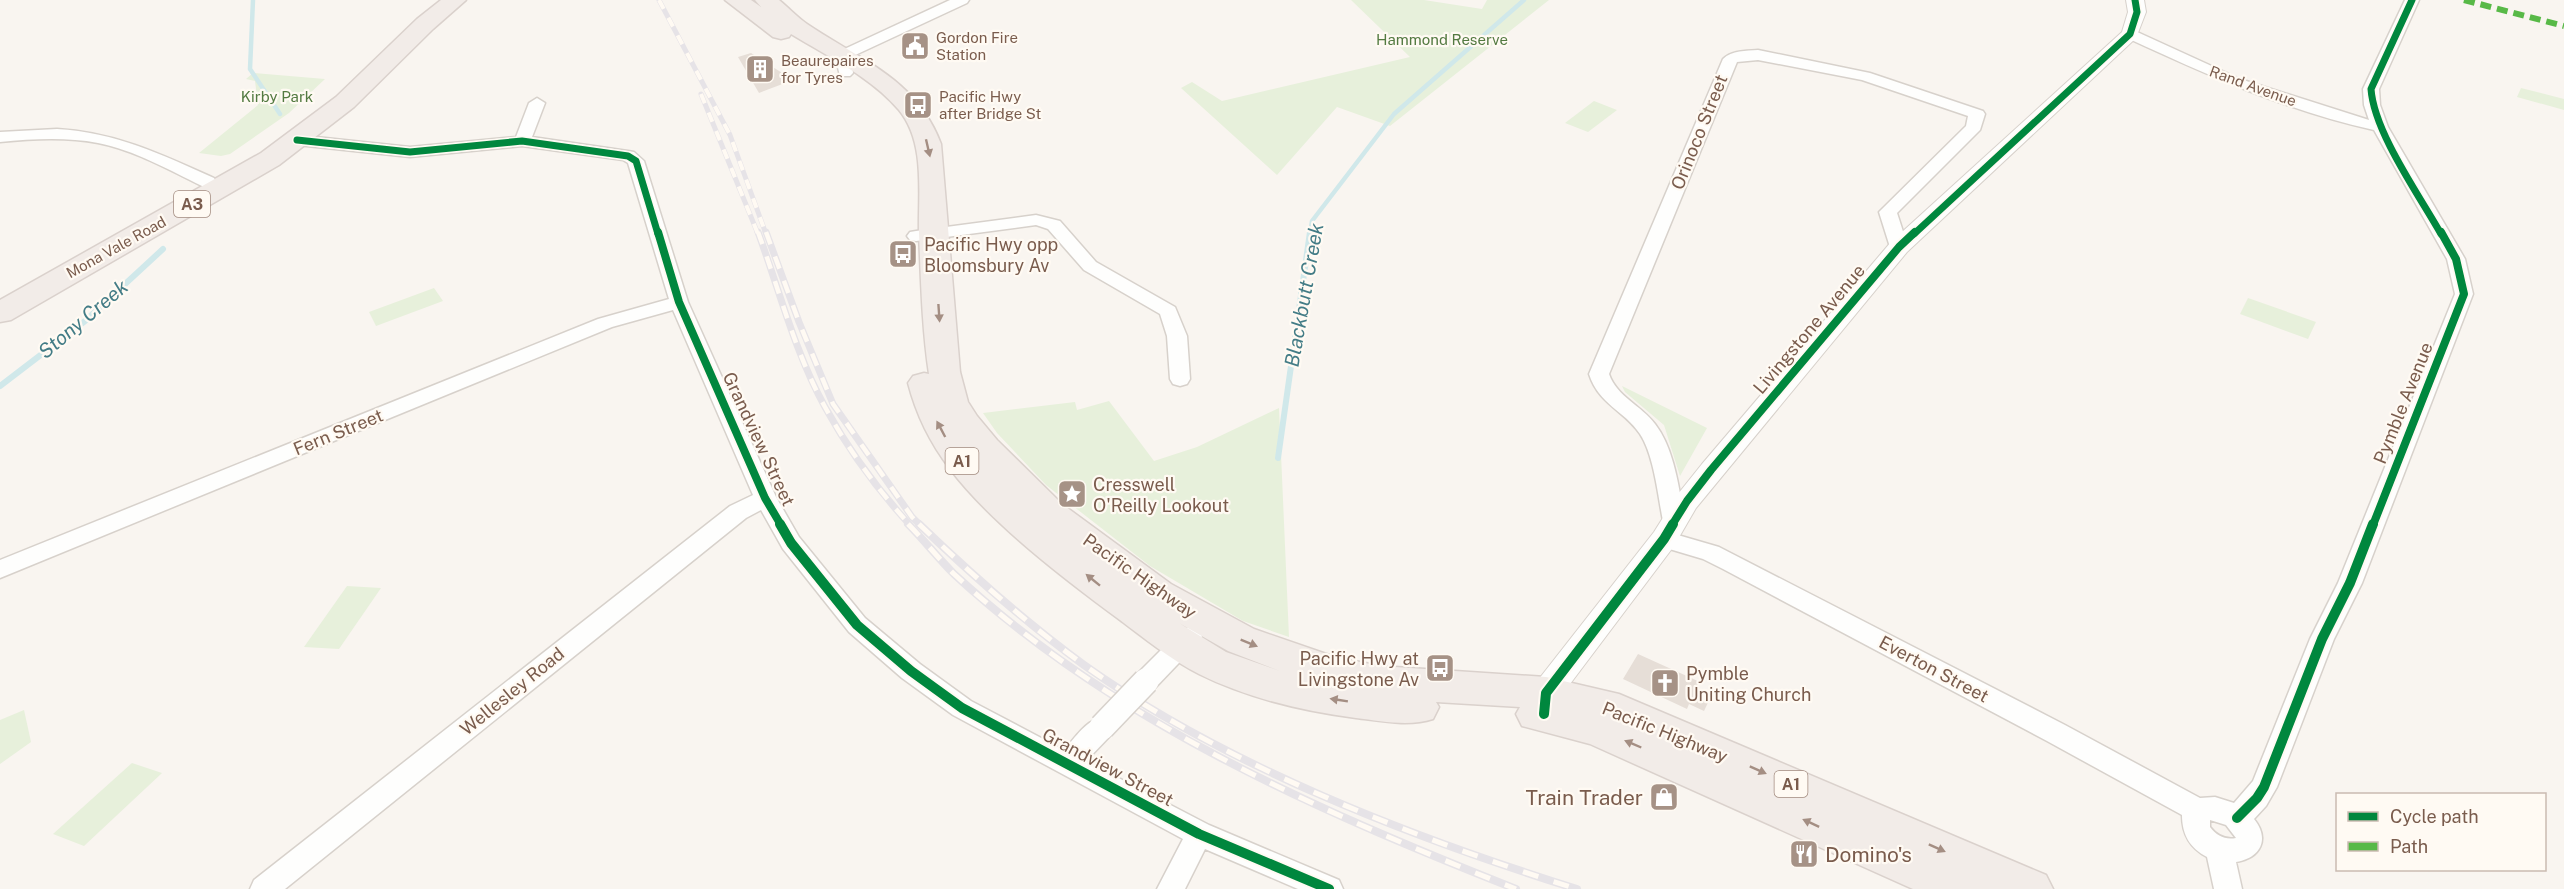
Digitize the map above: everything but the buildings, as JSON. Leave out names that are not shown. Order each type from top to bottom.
[{"type":"highway","points":[[362,76],[365,53],[419,0]]},
{"type":"highway","name":"Mona Vale Road","points":[[0,313],[270,159],[297,140],[345,102],[362,76],[436,0]]},
{"type":"highway","name":"Mona Vale Road","points":[[0,299],[249,158],[362,76],[455,0]]},
{"type":"highway","points":[[362,76],[474,0]]},
{"type":"highway","name":"Pacific Highway","points":[[736,0],[786,36],[844,64]]},
{"type":"highway","name":"Pacific Highway","points":[[766,0],[844,64],[900,127],[911,165],[925,235],[923,380],[929,404],[942,433],[961,460],[992,494],[1102,588],[1193,633],[1221,667],[1261,682],[1313,696],[1364,704],[1486,708],[1545,704],[1620,710],[2031,889]]},
{"type":"highway","name":"Pacific Highway","points":[[1545,704],[1960,889]]},
{"type":"street","points":[[844,64],[962,0]]},
{"type":"street","points":[[2130,34],[2137,12],[2135,0]]},
{"type":"street","name":"Pymble Avenue","points":[[2237,818],[2257,798],[2264,787],[2322,639],[2350,582],[2464,294],[2456,259],[2380,127],[2372,105],[2371,89],[2412,0]]},
{"type":"street","name":"Rand Avenue","points":[[2130,34],[2235,82],[2380,127]]},
{"type":"street","name":"Livingstone Avenue","points":[[1545,704],[1712,471],[1899,247],[2130,34]]},
{"type":"street","name":"Orinoco Street","points":[[1669,530],[1651,432],[1607,393],[1601,384],[1599,374],[1731,59],[1758,55],[1865,76],[1977,114],[1974,127],[1888,212],[1899,247]]},
{"type":"street","points":[[522,141],[537,103]]},
{"type":"street","points":[[0,136],[66,135],[104,140],[144,154],[208,182]]},
{"type":"street","name":"Grandview Street","points":[[297,140],[410,152],[522,141],[628,156],[636,161],[679,302],[765,498],[791,543],[857,625],[911,671],[962,708],[1199,834],[1329,889]]},
{"type":"street","points":[[925,235],[1036,220],[1054,225],[1090,266],[1168,311],[1177,336],[1180,379]]},
{"type":"street","name":"Fern Street","points":[[0,569],[605,323],[679,302]]},
{"type":"street","name":"Wellesley Road","points":[[264,889],[738,512],[765,498]]},
{"type":"street","name":"Everton Street","points":[[1669,530],[2056,733],[2199,811]]},
{"type":"street","points":[[1067,764],[1193,633]]},
{"type":"street","points":[[2212,808],[2237,818],[2248,831],[2247,848],[2235,852],[2219,849],[2202,837],[2194,822],[2199,811],[2212,808]]},
{"type":"street","points":[[1171,889],[1199,834]]},
{"type":"street","points":[[2219,849],[2228,889]]},
{"type":"green space","name":"Hammond Reserve","points":[[1351,0],[1424,0],[1482,9],[1487,0],[1549,0],[1390,126],[1337,107],[1277,175],[1181,88],[1192,82],[1222,101],[1410,57]]},
{"type":"green space","name":"Kirby Park","points":[[253,73],[325,79],[289,113],[230,154],[221,156],[199,153],[258,105],[255,81],[246,79]]},
{"type":"green space","points":[[2521,88],[2564,99],[2564,110],[2517,97]]},
{"type":"green space","points":[[1594,101],[1617,110],[1588,132],[1565,123]]},
{"type":"green space","points":[[434,288],[443,301],[376,326],[369,312]]},
{"type":"green space","points":[[2248,298],[2316,322],[2308,339],[2240,314]]},
{"type":"green space","points":[[1622,386],[1707,428],[1680,476],[1664,425],[1625,392]]},
{"type":"green space","points":[[1109,401],[1154,461],[1197,447],[1279,408],[1289,637],[1243,621],[1150,566],[1046,485],[997,433],[983,413],[1075,402],[1077,410]]},
{"type":"green space","points":[[347,586],[381,588],[339,649],[304,647]]},
{"type":"green space","points":[[24,710],[31,742],[0,764],[0,720]]},
{"type":"green space","points":[[132,763],[162,773],[84,846],[53,834]]},
{"type":"waterway","name":"Stony Creek","points":[[253,0],[250,69],[280,114]]},
{"type":"waterway","name":"Blackbutt Creek","points":[[1310,234],[1312,221],[1394,114],[1524,0]]},
{"type":"waterway","name":"Blackbutt Creek","points":[[1278,458],[1310,232]]},
{"type":"waterway","name":"Stony Creek","points":[[0,386],[85,321],[163,249]]},
{"type":"railway","points":[[659,0],[730,135],[766,234]]},
{"type":"railway","points":[[701,94],[758,234]]},
{"type":"railway","points":[[758,232],[796,343],[814,386],[843,438],[886,497],[910,525]]},
{"type":"railway","points":[[766,232],[799,322],[833,404],[919,524]]},
{"type":"railway","points":[[908,524],[954,574],[1016,627],[1081,675],[1149,718],[1292,794],[1516,889]]},
{"type":"railway","points":[[919,524],[999,597],[1062,649],[1139,701],[1198,735],[1259,767],[1386,822],[1514,869],[1577,889]]},
{"type":"marked path","points":[[2464,0],[2564,26]]},
{"type":"cycle path","points":[[1544,714],[1546,693],[1664,539],[1687,501],[1711,470],[1899,247],[2130,34],[2137,12],[2135,0]]},
{"type":"cycle path","points":[[2237,818],[2257,798],[2264,787],[2322,639],[2350,583],[2464,294],[2456,259],[2380,127],[2372,105],[2371,89],[2412,0]]},
{"type":"cycle path","points":[[297,140],[410,152],[522,141],[628,156],[636,161],[679,302],[765,498],[791,543],[857,625],[911,671],[962,708],[1199,834],[1329,889]]},
{"type":"place","name":"Gordon Fire Station","points":[[915,46]]},
{"type":"place","name":"Beaurepaires for Tyres","points":[[760,69]]},
{"type":"place","name":"Pacific Hwy after Bridge St","points":[[918,105]]},
{"type":"place","name":"Pacific Hwy opp Bloomsbury Av","points":[[903,254]]},
{"type":"place","name":"Cresswell O'Reilly Lookout","points":[[1072,494]]},
{"type":"place","name":"Pacific Hwy at Livingstone Av","points":[[1440,668]]},
{"type":"place","name":"Pymble Uniting Church","points":[[1665,683]]},
{"type":"place","name":"Train Trader","points":[[1664,797]]},
{"type":"place","name":"Domino's","points":[[1804,854]]}]
